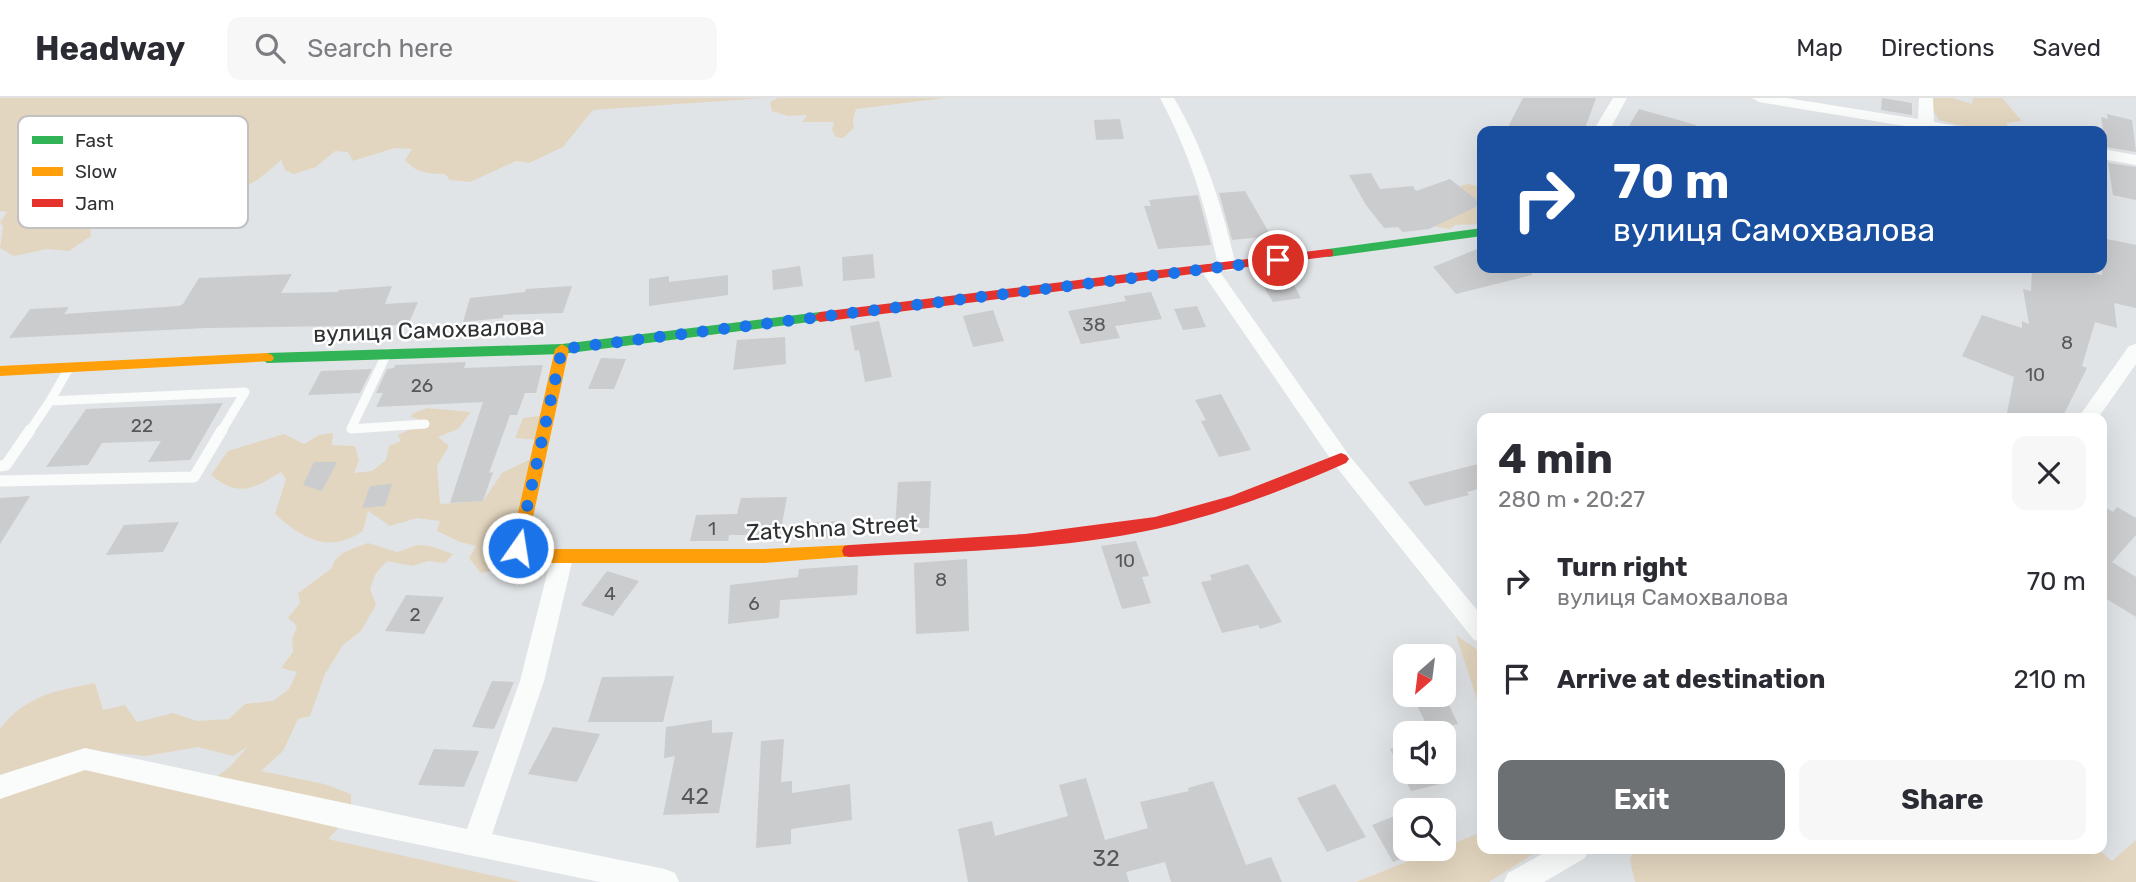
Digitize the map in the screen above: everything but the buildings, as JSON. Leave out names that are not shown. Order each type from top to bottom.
[{"type":"street","points":[[1167,98],[1188,133],[1211,194],[1218,268],[1341,459],[1477,627]]},
{"type":"street","points":[[1604,126],[1620,98]]},
{"type":"street","points":[[1759,98],[1932,126]]},
{"type":"street","points":[[1926,98],[1926,125]]},
{"type":"street","points":[[2107,155],[2136,160]]},
{"type":"street","name":"вулиця Самохвалова","points":[[0,371],[387,353],[562,349],[1218,268],[1477,233]]},
{"type":"street","name":"Zatyshna Street","points":[[562,349],[518,548],[535,556],[562,558],[778,555],[995,542],[1129,528],[1227,503],[1287,483],[1341,459]]},
{"type":"street","points":[[2092,413],[2136,350]]},
{"type":"street","points":[[475,844],[532,681],[562,558]]},
{"type":"street","points":[[0,787],[85,759],[475,844],[665,882]]},
{"type":"street","points":[[1518,882],[1567,854]]},
{"type":"lane","points":[[387,353],[351,429],[425,424]]},
{"type":"lane","points":[[0,466],[6,466],[69,368]]},
{"type":"lane","points":[[0,481],[194,477],[245,392],[50,401]]},
{"type":"shaded area","points":[[0,98],[765,98],[593,110],[563,147],[529,163],[516,161],[470,182],[450,180],[445,174],[418,170],[405,160],[412,149],[395,148],[353,161],[348,152],[335,151],[316,167],[294,174],[285,170],[281,160],[248,186],[248,116],[18,116],[18,228],[90,228],[91,236],[69,251],[47,249],[14,256],[0,248],[3,227],[0,222],[7,212],[0,211]]},
{"type":"shaded area","points":[[778,98],[945,98],[856,109],[854,128],[843,138],[836,137],[832,130],[834,122],[802,122],[807,115],[788,116],[772,111],[770,102]]},
{"type":"shaded area","points":[[1933,98],[1952,98],[1972,104],[1973,98],[2002,98],[2022,121],[2007,123],[2007,126],[1958,125],[1939,120],[1931,107]]},
{"type":"shaded area","points":[[1460,186],[1477,186],[1477,224],[1455,225],[1450,229],[1437,227],[1430,215],[1462,189]]},
{"type":"shaded area","points":[[427,408],[471,412],[458,429],[438,437],[449,446],[437,466],[440,504],[483,501],[502,473],[535,457],[537,440],[515,438],[523,418],[547,415],[513,566],[481,573],[469,558],[476,546],[437,531],[440,521],[417,518],[390,526],[368,511],[363,531],[351,538],[339,542],[317,540],[296,530],[275,514],[286,479],[281,472],[262,483],[238,489],[211,475],[228,451],[284,434],[304,444],[319,435],[333,433],[332,445],[355,446],[359,461],[354,473],[372,471],[386,460],[389,446],[401,441],[398,435],[417,426],[419,419],[411,417],[412,414]]},
{"type":"shaded area","points":[[368,543],[397,552],[418,545],[453,554],[445,563],[428,561],[412,566],[387,561],[376,573],[370,589],[376,605],[361,631],[343,645],[325,674],[310,716],[298,719],[283,751],[261,771],[324,784],[351,794],[351,812],[204,786],[231,766],[247,747],[233,756],[198,747],[146,756],[103,752],[59,760],[84,761],[120,768],[345,821],[328,839],[521,882],[0,882],[0,729],[10,718],[42,696],[95,683],[103,710],[125,705],[137,722],[173,713],[197,721],[229,719],[245,704],[273,701],[289,689],[297,672],[281,668],[293,652],[292,640],[297,626],[288,618],[300,603],[298,593],[332,568],[341,554]]},
{"type":"shaded area","points":[[1456,635],[1477,650],[1477,700]]},
{"type":"shaded area","points":[[1477,834],[1477,854],[1533,854],[1489,882],[1356,882],[1409,861],[1456,861],[1456,842]]},
{"type":"shaded area","points":[[2136,840],[2136,882],[1635,882],[1630,860],[1632,854],[2104,854],[2112,861]]},
{"type":"traffic: fast","points":[[1328,253],[1477,233]]},
{"type":"traffic: fast","points":[[267,358],[562,349],[820,317]]},
{"type":"traffic: slow","points":[[562,349],[518,548],[535,556],[764,556],[850,551]]},
{"type":"traffic: slow","points":[[0,371],[267,358]]},
{"type":"traffic: jam","points":[[820,317],[1328,253]]},
{"type":"traffic: jam","points":[[850,551],[1025,540],[1155,523],[1236,500],[1341,459]]},
{"type":"route","points":[[518,548],[562,349],[1278,260]]}]
